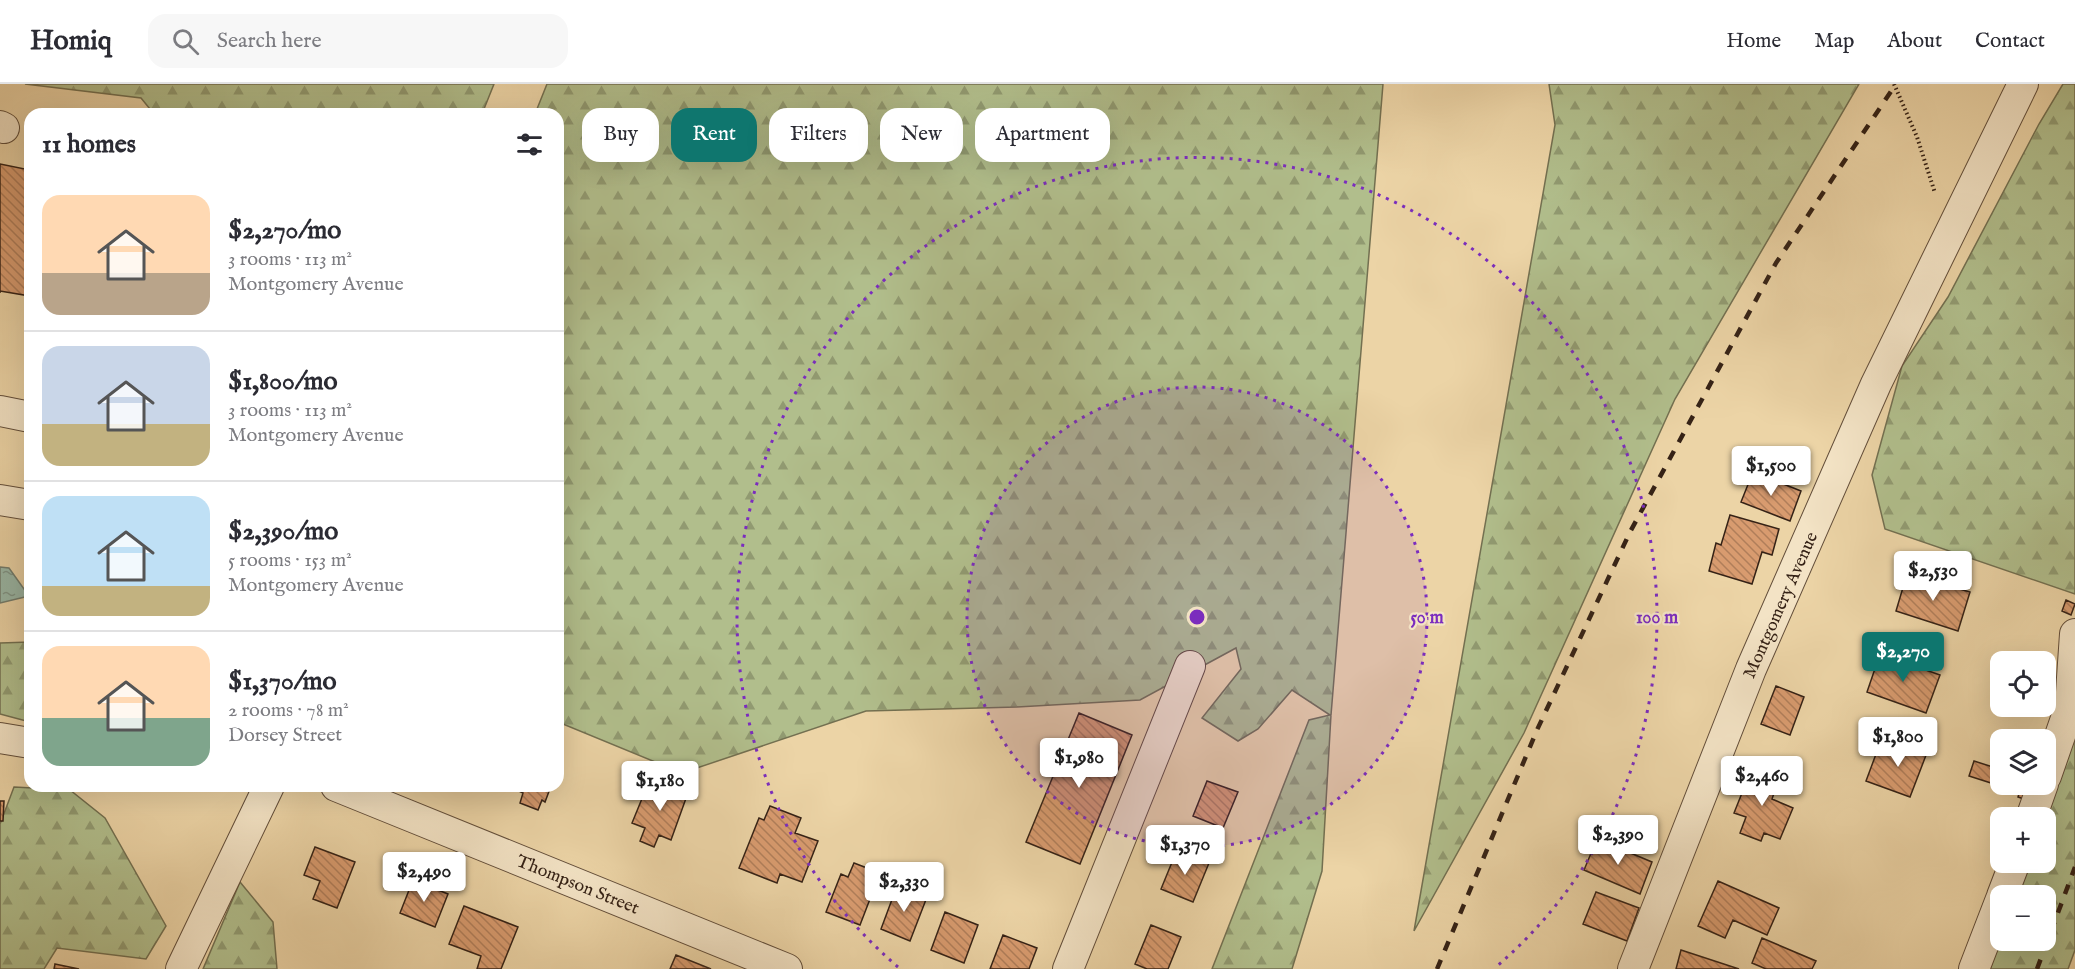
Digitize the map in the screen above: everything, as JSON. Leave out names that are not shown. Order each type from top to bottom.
[{"type":"street","name":"Montgomery Avenue","points":[[1632,969],[1751,669],[1876,384],[2023,85]]},
{"type":"street","points":[[0,411],[24,416]]},
{"type":"street","points":[[0,500],[24,504]]},
{"type":"street","points":[[2056,748],[2070,708],[2075,634]]},
{"type":"street","points":[[1068,969],[1190,666]]},
{"type":"street","points":[[0,738],[24,742]]},
{"type":"street","points":[[181,969],[266,792]]},
{"type":"street","name":"Thompson Street","points":[[351,792],[787,969]]},
{"type":"street","points":[[1974,969],[1990,928]]},
{"type":"path","points":[[1894,84],[1917,137],[1948,237]]},
{"type":"green space","points":[[25,84],[494,84],[484,108],[149,108],[141,98]]},
{"type":"green space","points":[[547,84],[1383,84],[1331,715],[1322,871],[1292,969],[1212,969],[1309,720],[1330,715],[1292,690],[1258,729],[1238,741],[1202,718],[1241,669],[1236,648],[1140,700],[1017,707],[866,711],[682,773],[564,724],[564,108],[537,108]]},
{"type":"green space","points":[[1549,84],[1859,84],[1675,399],[1524,733],[1414,931],[1555,125]]},
{"type":"green space","points":[[2063,84],[2075,84],[2075,594],[1885,529],[1872,475],[1902,366],[1948,297],[2039,124]]},
{"type":"green space","points":[[24,642],[24,720],[0,714],[0,643]]},
{"type":"green space","points":[[2075,718],[2075,950],[2068,969],[1985,969],[1995,951],[2056,951],[2056,885],[2015,885],[2020,873],[2056,873],[2056,807],[2049,807],[2053,795],[2056,795],[2056,784]]},
{"type":"green space","points":[[14,787],[24,788],[24,792],[72,792],[105,818],[166,926],[146,959],[57,948],[44,969],[0,969],[0,824]]},
{"type":"green space","points":[[240,882],[273,922],[277,969],[203,969]]},
{"type":"water","points":[[0,567],[9,568],[24,589],[24,597],[0,603]]},
{"type":"building","points":[[0,164],[24,169],[24,295],[0,291]]},
{"type":"building","points":[[1753,472],[1801,491],[1790,521],[1741,502]]},
{"type":"building","points":[[1730,515],[1779,529],[1772,555],[1762,552],[1752,584],[1709,571],[1716,543],[1721,545]]},
{"type":"building","points":[[1907,574],[1970,592],[1958,631],[1896,611]]},
{"type":"building","points":[[2066,600],[2075,604],[2071,615],[2062,611]]},
{"type":"building","points":[[1880,654],[1940,675],[1926,713],[1867,692]]},
{"type":"building","points":[[1776,686],[1804,697],[1790,735],[1761,724]]},
{"type":"building","points":[[1079,713],[1132,735],[1080,864],[1026,842]]},
{"type":"building","points":[[1900,739],[1928,750],[1910,797],[1866,781],[1879,746],[1895,752]]},
{"type":"building","points":[[1974,761],[1990,766],[1990,783],[1969,776]]},
{"type":"building","points":[[1752,768],[1779,779],[1772,799],[1793,808],[1780,839],[1764,833],[1761,841],[1740,833],[1746,817],[1734,813]]},
{"type":"building","points":[[664,781],[689,790],[671,840],[659,835],[654,847],[640,841],[645,828],[632,823],[648,784],[661,789]]},
{"type":"building","points":[[1207,781],[1238,792],[1223,828],[1193,816]]},
{"type":"building","points":[[521,792],[549,792],[545,802],[542,800],[538,810],[520,803],[523,793]]},
{"type":"building","points":[[2019,795],[2032,795],[2030,801],[2018,797]]},
{"type":"building","points":[[0,801],[4,801],[3,821],[0,821]]},
{"type":"building","points":[[770,806],[801,818],[795,833],[818,841],[802,882],[780,874],[777,883],[739,868],[759,818],[764,820]]},
{"type":"building","points":[[1597,839],[1652,862],[1640,894],[1584,870]]},
{"type":"building","points":[[315,847],[355,862],[337,908],[313,899],[320,881],[304,875]]},
{"type":"building","points":[[1177,850],[1209,863],[1193,902],[1161,889]]},
{"type":"building","points":[[854,863],[880,873],[860,925],[826,912],[841,874],[848,877]]},
{"type":"building","points":[[413,880],[448,894],[435,927],[400,913]]},
{"type":"building","points":[[1718,881],[1779,908],[1767,935],[1733,920],[1725,938],[1698,926]]},
{"type":"building","points":[[897,886],[927,897],[910,941],[881,929]]},
{"type":"building","points":[[1596,892],[1639,908],[1627,941],[1583,924]]},
{"type":"building","points":[[464,906],[518,927],[501,969],[477,969],[481,956],[449,944]]},
{"type":"building","points":[[945,912],[978,925],[964,963],[931,950]]},
{"type":"building","points":[[1151,925],[1181,937],[1168,969],[1147,969],[1135,964]]},
{"type":"building","points":[[1003,935],[1037,948],[1029,969],[990,969]]},
{"type":"building","points":[[1762,938],[1816,961],[1812,969],[1766,969],[1752,963]]},
{"type":"building","points":[[1681,950],[1739,969],[1676,969]]},
{"type":"building","points":[[676,955],[711,969],[670,969]]},
{"type":"building","points":[[55,964],[79,969],[54,969]]},
{"type":"railway","points":[[1437,969],[1537,730],[1630,532],[1776,263],[1896,84]]},
{"type":"railway","points":[[2037,969],[2075,867]]}]
